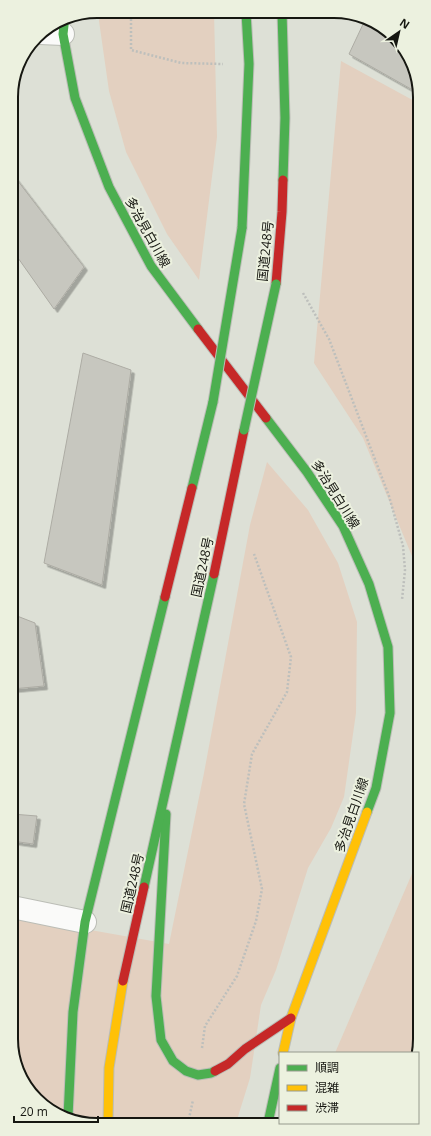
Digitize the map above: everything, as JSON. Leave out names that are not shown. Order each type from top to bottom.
[{"type":"main road","name":"国道248号","points":[[68,1112],[73,1012],[85,922],[213,402],[242,228],[249,64],[246,18]]},
{"type":"main road","name":"国道248号","points":[[108,1118],[109,1068],[124,975],[211,588],[276,284],[282,212],[285,118],[282,18]]},
{"type":"main road","name":"多治見白川線","points":[[64,26],[75,98],[109,187],[151,266],[307,472],[343,526],[369,584],[388,647],[390,713],[376,788],[291,1018],[283,1052]]},
{"type":"main road","points":[[168,777],[156,996],[161,1040],[173,1061],[186,1072],[198,1075],[211,1073],[228,1064],[245,1049],[291,1018]]},
{"type":"main road","points":[[269,1118],[279,1073]]},
{"type":"street","points":[[18,908],[85,922]]},
{"type":"path","points":[[131,18],[131,50],[181,63],[249,64]]},
{"type":"path","points":[[303,292],[329,339],[389,496],[403,546],[406,570],[401,605]]},
{"type":"path","points":[[189,1118],[198,1075],[205,1026],[237,976],[256,921],[262,889],[244,804],[252,754],[287,692],[291,657],[254,554]]},
{"type":"shaded area","points":[[99,18],[214,18],[217,137],[199,280],[167,234],[126,152],[109,91]]},
{"type":"shaded area","points":[[341,61],[413,100],[413,559],[363,438],[314,363]]},
{"type":"shaded area","points":[[267,462],[308,510],[338,563],[357,622],[356,713],[344,797],[331,828],[308,868],[276,970],[261,1005],[250,1078],[238,1118],[97,1118],[72,1114],[57,1107],[41,1095],[34,1087],[22,1064],[18,1039],[18,917],[169,944],[204,773],[250,525]]},
{"type":"shaded area","points":[[413,871],[413,1044],[411,1052],[335,1052]]},
{"type":"building","points":[[363,24],[379,32],[379,52],[400,53],[409,72],[413,90],[349,54]]},
{"type":"building","points":[[18,181],[84,267],[54,309],[18,258]]},
{"type":"building","points":[[83,353],[131,370],[102,585],[44,563]]},
{"type":"building","points":[[18,616],[35,623],[44,686],[18,688]]},
{"type":"building","points":[[18,814],[37,816],[33,844],[18,842]]},
{"type":"traffic: fast","points":[[242,228],[249,64],[246,18]]},
{"type":"traffic: fast","points":[[282,18],[285,118],[283,180]]},
{"type":"traffic: fast","points":[[64,25],[63,34],[75,98],[109,187],[151,266],[198,329]]},
{"type":"traffic: fast","points":[[213,402],[242,228]]},
{"type":"traffic: fast","points":[[244,430],[276,284]]},
{"type":"traffic: fast","points":[[192,488],[213,402]]},
{"type":"traffic: fast","points":[[266,418],[307,472],[343,526],[369,584],[388,647],[390,713],[376,788],[367,812]]},
{"type":"traffic: fast","points":[[144,887],[214,574]]},
{"type":"traffic: fast","points":[[68,1112],[73,1012],[85,922],[165,597]]},
{"type":"traffic: fast","points":[[166,814],[156,996],[161,1040],[173,1061],[186,1071],[198,1075],[215,1071]]},
{"type":"traffic: fast","points":[[269,1118],[279,1073]]},
{"type":"traffic: slow","points":[[283,1052],[291,1018],[367,812]]},
{"type":"traffic: slow","points":[[108,1118],[109,1068],[123,981]]},
{"type":"traffic: jam","points":[[276,284],[283,180]]},
{"type":"traffic: jam","points":[[198,329],[266,418]]},
{"type":"traffic: jam","points":[[214,574],[244,430]]},
{"type":"traffic: jam","points":[[165,597],[192,488]]},
{"type":"traffic: jam","points":[[123,981],[144,887]]},
{"type":"traffic: jam","points":[[215,1071],[228,1064],[245,1049],[291,1018]]}]
